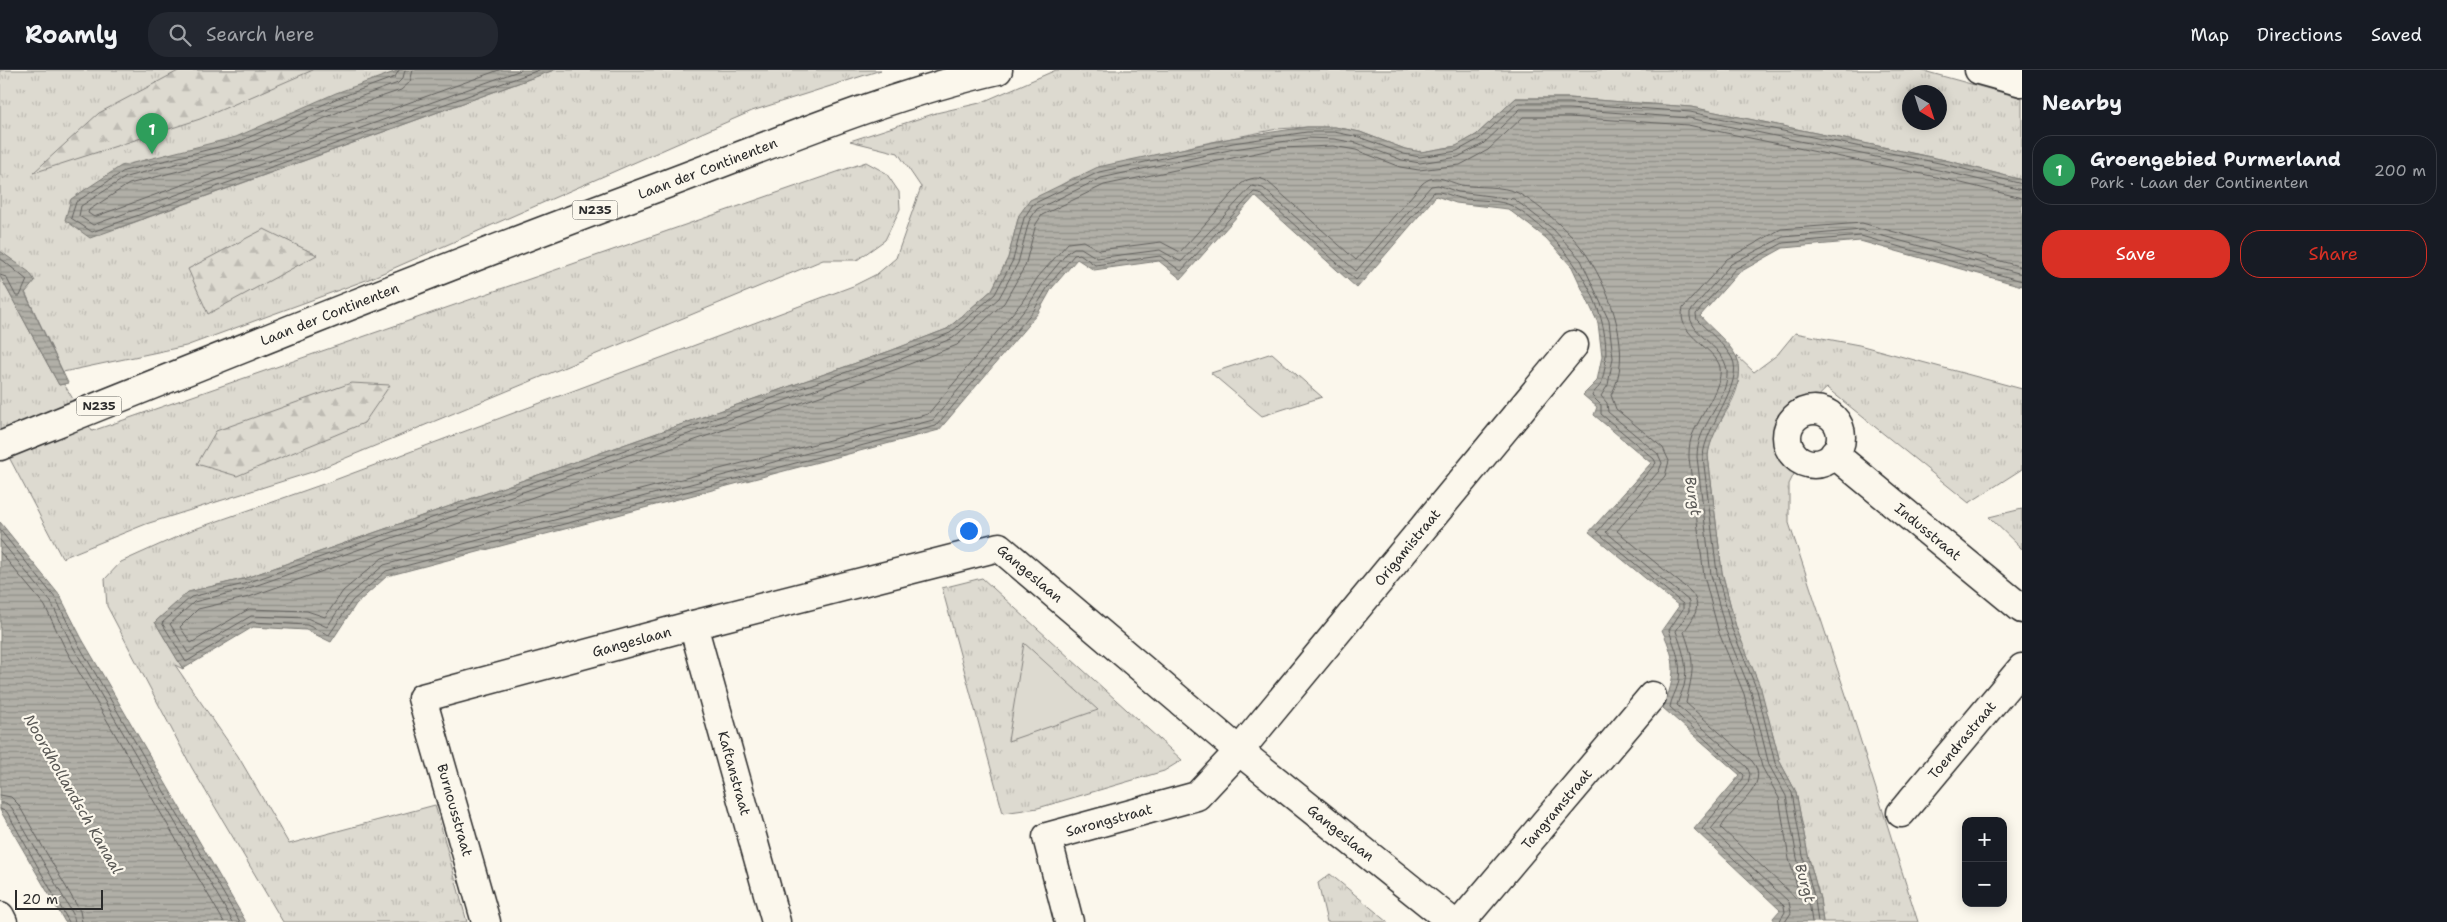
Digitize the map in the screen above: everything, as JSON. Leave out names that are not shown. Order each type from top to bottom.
[{"type":"street","name":"Laan der Continenten","points":[[0,446],[565,222],[854,114],[968,77],[998,70]]},
{"type":"street","points":[[1979,70],[2022,82]]},
{"type":"street","name":"Origamistraat","points":[[1239,751],[1574,345]]},
{"type":"street","name":"Indusstraat","points":[[1834,454],[2022,609]]},
{"type":"street","name":"Gangeslaan","points":[[422,698],[693,625],[999,547],[1239,751],[1452,922]]},
{"type":"street","name":"Kaftanstraat","points":[[693,625],[776,922]]},
{"type":"street","name":"Toendrastraat","points":[[1901,812],[2022,668]]},
{"type":"street","name":"Tangramstraat","points":[[1461,922],[1652,696]]},
{"type":"street","name":"Burnousstraat","points":[[422,698],[486,922]]},
{"type":"street","name":"Sarongstraat","points":[[1069,922],[1047,837],[1197,796],[1239,751]]},
{"type":"street","points":[[0,916],[3,922]]},
{"type":"green space","points":[[0,70],[517,70],[116,229],[554,70],[881,70],[752,111],[369,279],[186,346],[63,372],[25,292],[0,251]]},
{"type":"green space","points":[[180,70],[313,70],[200,119],[33,173],[99,113]]},
{"type":"green space","points":[[1056,70],[1920,70],[2022,98],[2022,180],[1945,160],[1691,107],[1569,98],[1516,98],[1476,135],[1457,146],[1421,152],[1405,149],[1360,132],[1335,127],[1277,129],[1197,145],[1073,178],[1019,215],[1008,258],[992,290],[947,329],[890,351],[243,579],[189,592],[155,622],[183,669],[175,665],[238,756],[289,844],[435,805],[467,922],[283,922],[192,768],[107,606],[105,579],[121,562],[192,530],[332,481],[853,286],[877,274],[896,258],[921,187],[898,153],[850,141],[936,113],[980,103]]},
{"type":"green space","points":[[866,162],[886,173],[899,192],[900,209],[885,240],[857,260],[823,260],[312,472],[146,524],[62,558],[0,440],[0,276],[59,385],[64,384],[92,431]]},
{"type":"green space","points":[[264,229],[317,255],[208,314],[188,269]]},
{"type":"green space","points":[[1795,333],[1859,345],[2022,389],[2022,469],[1969,503],[1827,388],[1812,402],[1792,406],[1779,418],[1775,429],[1774,435],[1778,450],[1786,459],[1798,466],[1789,484],[1789,523],[1918,922],[1823,922],[1820,899],[1808,855],[1796,792],[1780,762],[1772,731],[1736,627],[1722,572],[1708,456],[1718,425],[1734,397],[1737,387],[1739,376],[1737,356],[1754,372],[1777,355]]},
{"type":"green space","points":[[1272,353],[1322,397],[1262,416],[1211,373]]},
{"type":"green space","points":[[351,383],[390,385],[364,423],[237,476],[197,464],[216,431]]},
{"type":"green space","points":[[2022,509],[2022,549],[1989,517]]},
{"type":"green space","points":[[982,578],[1182,760],[1164,771],[1038,808],[1003,813],[942,588]]},
{"type":"green space","points":[[1024,643],[1098,710],[1008,741]]},
{"type":"green space","points":[[1330,874],[1388,922],[1327,922],[1318,883]]},
{"type":"water","points":[[400,70],[554,70],[90,238],[65,220],[71,199],[121,166],[236,137],[336,93]]},
{"type":"water","name":"Burgt","points":[[1516,98],[1569,98],[1691,107],[1945,160],[2022,180],[2022,286],[1860,241],[1783,248],[1738,273],[1700,316],[1729,345],[1736,356],[1739,367],[1739,379],[1735,392],[1715,432],[1708,456],[1722,572],[1736,627],[1761,689],[1780,762],[1796,792],[1808,855],[1820,899],[1823,922],[1775,922],[1773,918],[1780,910],[1694,829],[1740,775],[1663,708],[1673,669],[1670,651],[1662,630],[1679,606],[1589,532],[1651,463],[1594,415],[1597,407],[1583,395],[1597,381],[1602,356],[1598,323],[1572,267],[1546,238],[1508,209],[1456,203],[1436,196],[1357,288],[1255,196],[1181,279],[1159,261],[1094,270],[1077,259],[1052,288],[1038,313],[939,430],[387,576],[356,604],[331,642],[306,630],[253,627],[183,669],[155,622],[188,592],[243,579],[890,351],[947,329],[992,290],[1008,258],[1019,215],[1030,200],[1098,167],[1232,138],[1307,127],[1335,127],[1360,132],[1405,149],[1421,152],[1456,146],[1476,135]]},
{"type":"water","points":[[0,251],[29,272],[35,281],[25,293],[68,383],[59,385],[0,276]]},
{"type":"water","name":"Noordhollandsch Kanaal","points":[[0,522],[60,596],[82,639],[246,922],[65,922],[0,810]]},
{"type":"place","name":"Groengebied Purmerland","points":[[152,154]]}]
